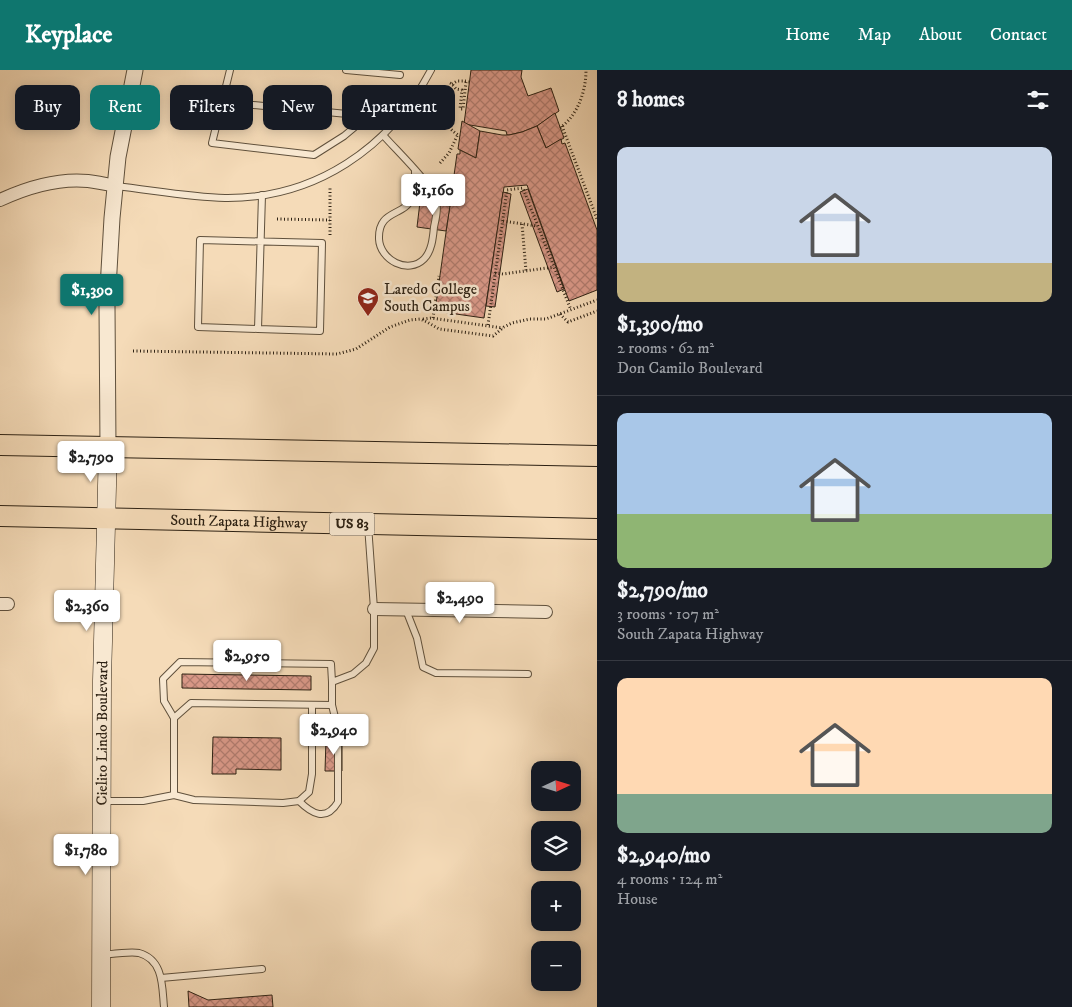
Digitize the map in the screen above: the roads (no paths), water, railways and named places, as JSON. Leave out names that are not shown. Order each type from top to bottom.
[{"type":"main road","points":[[0,445],[597,456]]},
{"type":"main road","name":"Cielito Lindo Boulevard","points":[[101,1007],[102,680],[108,447]]},
{"type":"main road","name":"South Zapata Highway","points":[[0,516],[597,528]]},
{"type":"street","points":[[108,447],[107,306],[115,186],[118,157],[135,70]]},
{"type":"street","points":[[0,200],[43,184],[69,180],[89,181],[115,186]]},
{"type":"street","points":[[374,609],[546,612]]},
{"type":"lane","points":[[226,85],[230,70]]},
{"type":"lane","points":[[346,70],[400,75]]},
{"type":"lane","points":[[115,186],[226,198],[262,195],[304,184],[340,168],[383,136],[412,102],[431,70]]},
{"type":"lane","points":[[222,102],[368,116],[344,136],[314,155],[212,144],[222,102]]},
{"type":"lane","points":[[383,136],[415,171],[430,188],[436,200],[437,213],[428,254],[418,263],[398,264],[385,255],[380,248],[380,230],[382,222],[388,216],[408,205],[415,189],[415,171]]},
{"type":"lane","points":[[258,329],[262,195]]},
{"type":"lane","points":[[200,240],[322,243],[320,330],[258,329],[198,327],[200,240]]},
{"type":"lane","points":[[332,682],[353,674],[366,663],[374,648],[374,609],[368,524]]},
{"type":"lane","points":[[406,609],[417,638],[423,667],[436,673],[528,674]]},
{"type":"lane","points":[[174,795],[174,718],[164,701],[162,679],[180,662],[331,664],[332,705],[338,730],[338,802],[334,809],[318,814],[310,811],[299,801]]},
{"type":"lane","points":[[174,718],[191,703],[332,705]]},
{"type":"lane","points":[[102,801],[143,800],[174,795],[194,800],[283,803],[299,801],[309,792],[312,774],[312,705]]},
{"type":"lane","points":[[102,955],[138,953],[149,958],[157,967],[162,978],[164,1007]]},
{"type":"lane","points":[[162,978],[262,969]]},
{"type":"place","name":"Laredo College South Campus","points":[[368,317]]}]
